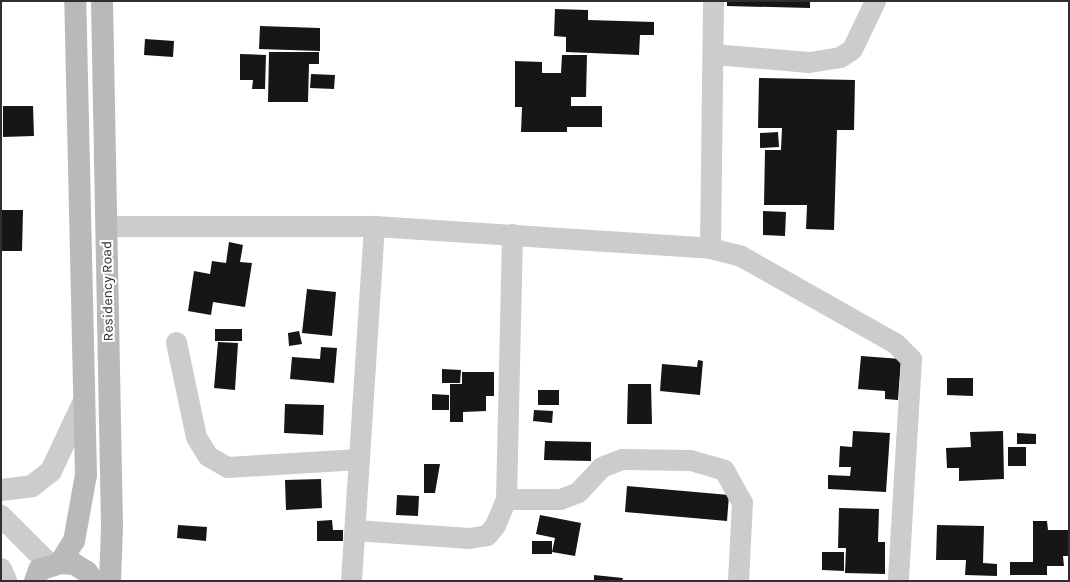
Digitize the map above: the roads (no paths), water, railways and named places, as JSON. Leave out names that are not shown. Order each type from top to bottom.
[{"type":"main road","name":"Residency Road","points":[[35,581],[39,570],[55,564],[74,541],[86,475],[75,1]]},
{"type":"main road","name":"Residency Road","points":[[102,1],[112,528],[110,581]]},
{"type":"main road","points":[[55,564],[74,564],[87,572],[94,581]]},
{"type":"street","points":[[710,248],[713,1]]},
{"type":"street","points":[[713,54],[810,62],[840,57],[852,49],[875,1]]},
{"type":"street","points":[[107,226],[374,226],[710,248],[741,256],[895,343],[911,359],[898,581]]},
{"type":"street","points":[[351,581],[374,226]]},
{"type":"street","points":[[355,530],[479,537],[487,535],[495,525],[506,499],[512,234]]},
{"type":"street","points":[[176,342],[196,437],[208,456],[227,466],[359,459]]},
{"type":"street","points":[[1,490],[32,486],[52,471],[84,400]]},
{"type":"street","points":[[506,499],[560,499],[578,492],[601,468],[622,459],[690,460],[724,470],[742,502],[738,581]]},
{"type":"street","points":[[1,516],[55,564]]},
{"type":"street","points":[[1,569],[6,581]]}]
